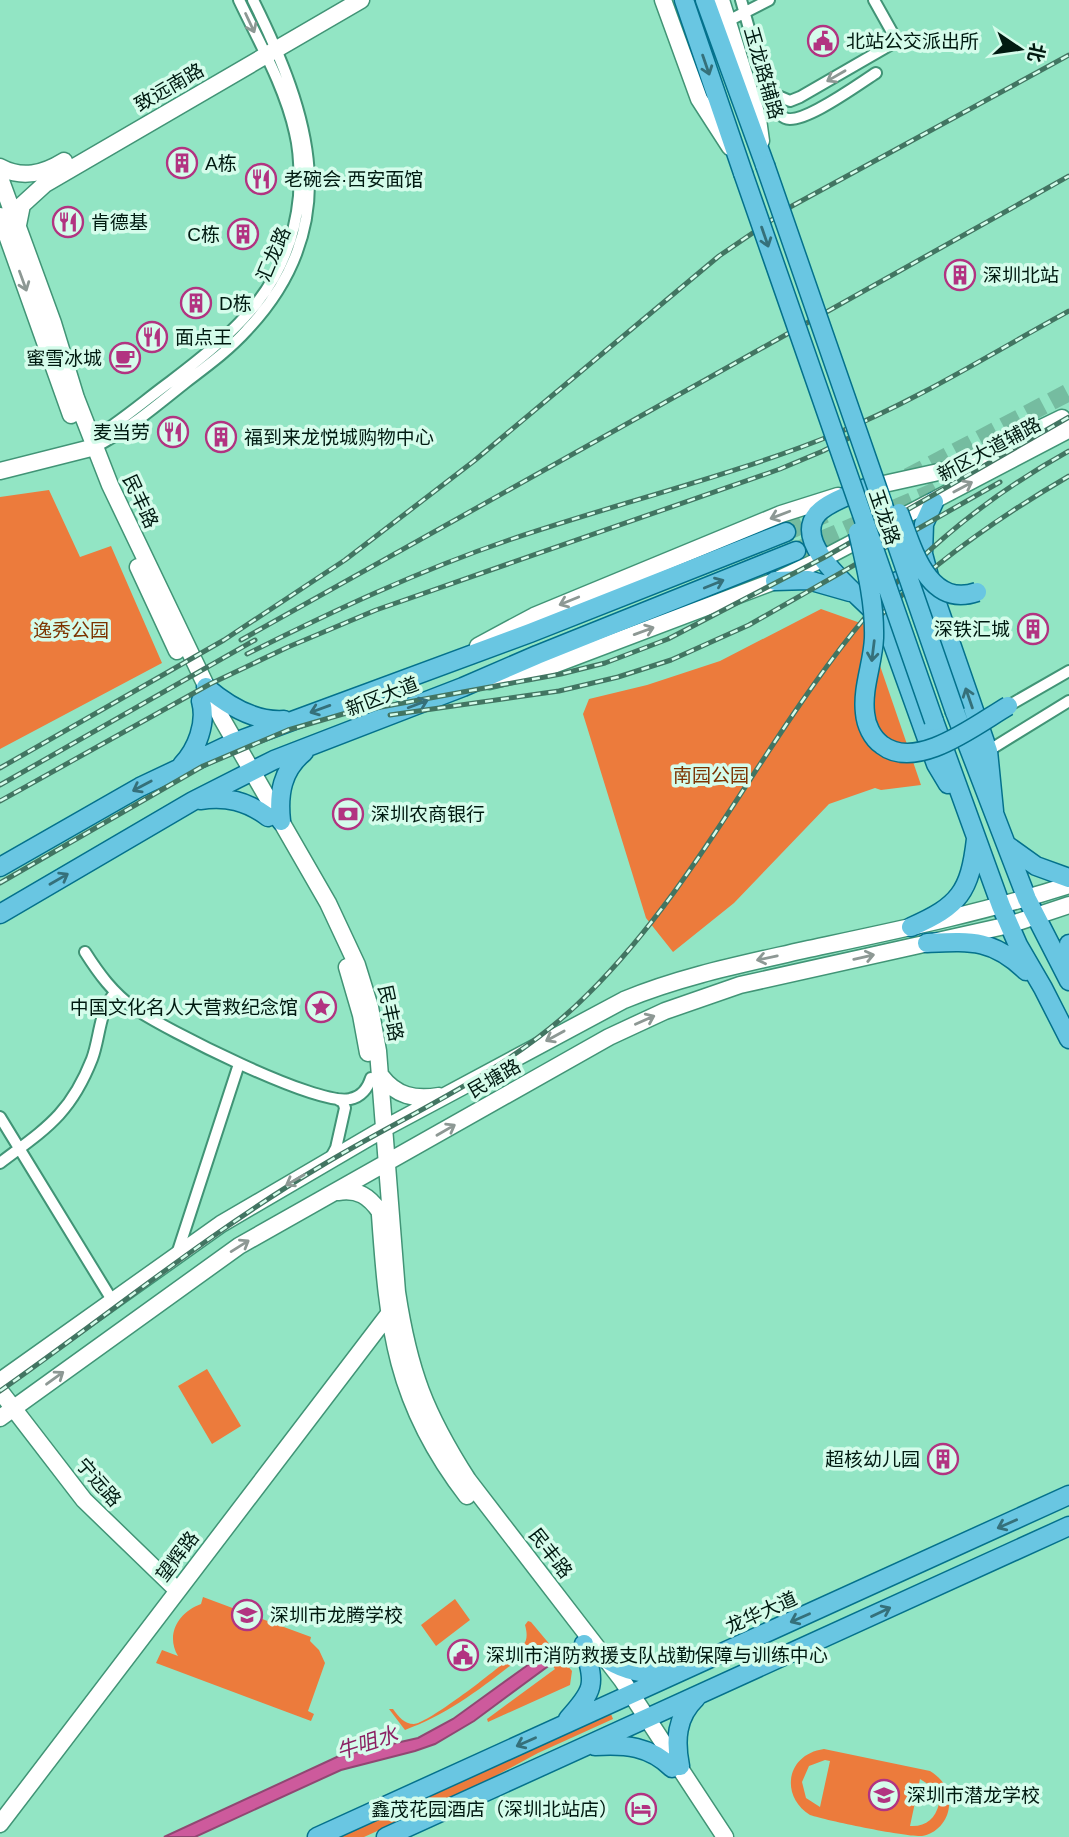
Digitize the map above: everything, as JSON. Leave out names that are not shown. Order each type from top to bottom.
[{"type":"main road","name":"致远南路","points":[[18,227],[22,205],[46,184],[341,0]]},
{"type":"main road","name":"致远南路","points":[[0,167],[26,175],[47,170],[268,47],[361,0]]},
{"type":"main road","points":[[663,0],[699,99],[741,166]]},
{"type":"main road","name":"玉龙路","points":[[684,0],[934,721],[1001,906],[1069,1040]]},
{"type":"main road","name":"玉龙路","points":[[705,0],[764,161],[981,785],[994,811],[1035,917],[1069,981]]},
{"type":"main road","name":"玉龙路辅路","points":[[720,0],[758,119],[764,161]]},
{"type":"main road","name":"民丰路","points":[[0,178],[89,445]]},
{"type":"main road","name":"民丰路","points":[[0,216],[89,445],[110,485],[203,694],[275,819],[347,968],[376,1077],[382,1167],[402,1327],[427,1410],[445,1445],[468,1480],[604,1657],[725,1837]]},
{"type":"main road","points":[[820,321],[851,387],[924,573],[934,585],[944,591],[962,595],[977,592]]},
{"type":"main road","points":[[828,417],[853,509],[870,594],[874,642],[864,706],[867,724],[874,738],[893,751],[907,754],[922,752],[938,746],[1008,706]]},
{"type":"main road","name":"新区大道辅路","points":[[453,661],[534,616],[781,514],[866,488],[961,467],[1062,418],[1068,430],[934,502],[775,580],[548,667],[463,687]]},
{"type":"main road","points":[[0,461],[89,445]]},
{"type":"main road","points":[[0,471],[89,445]]},
{"type":"main road","points":[[866,488],[827,506],[816,516],[810,532],[822,559],[883,622]]},
{"type":"main road","points":[[934,502],[924,524],[923,554],[934,595],[988,751],[994,811]]},
{"type":"main road","name":"新区大道","points":[[0,867],[182,766],[230,744],[786,532]]},
{"type":"main road","name":"新区大道","points":[[0,914],[193,801],[247,773],[796,551]]},
{"type":"main road","points":[[934,595],[917,580],[902,579],[895,582],[881,600],[883,622],[936,764],[969,817]]},
{"type":"main road","points":[[775,580],[820,582],[860,597]]},
{"type":"main road","points":[[182,766],[190,757],[198,737],[203,694],[269,720],[291,720]]},
{"type":"main road","points":[[193,801],[212,798],[236,800],[275,819],[282,784],[296,759],[309,747]]},
{"type":"main road","points":[[911,927],[943,912],[961,893],[974,859],[976,836]]},
{"type":"main road","points":[[985,862],[1008,848],[1036,866],[1069,878]]},
{"type":"main road","name":"民塘路","points":[[0,1381],[221,1223],[380,1131],[592,1016],[656,986],[712,970],[1001,906],[1069,885]]},
{"type":"main road","name":"民塘路","points":[[6,1413],[239,1246],[575,1055],[665,1011],[740,985],[1009,925],[1069,905]]},
{"type":"main road","points":[[927,943],[967,941],[993,947],[1013,959],[1043,988]]},
{"type":"main road","points":[[1069,944],[1069,972]]},
{"type":"main road","points":[[1031,969],[1056,958]]},
{"type":"main road","points":[[376,1077],[400,1094],[414,1097],[448,1094]]},
{"type":"main road","name":"民丰路","points":[[382,1167],[380,1213],[388,1315],[406,1387],[435,1451],[583,1644],[628,1696]]},
{"type":"main road","points":[[326,1196],[341,1191],[356,1191],[366,1196],[380,1213]]},
{"type":"main road","name":"望辉路","points":[[0,1824],[388,1315]]},
{"type":"main road","name":"宁远路","points":[[0,1391],[6,1413],[84,1500],[177,1590]]},
{"type":"main road","name":"龙华大道","points":[[317,1837],[1069,1495]]},
{"type":"main road","points":[[386,1837],[1069,1526]]},
{"type":"main road","points":[[562,1726],[586,1699],[592,1687],[583,1644]]},
{"type":"main road","points":[[604,1657],[620,1667],[640,1672],[661,1674],[684,1670]]},
{"type":"main road","points":[[581,1748],[607,1745],[641,1748],[676,1767],[679,1724],[688,1706],[702,1693]]},
{"type":"main road","name":"民丰路","points":[[676,1767],[714,1837]]},
{"type":"main road","points":[[0,1824],[12,1837]]},
{"type":"street","name":"汇龙路","points":[[89,445],[122,431],[234,344],[273,297],[293,261],[308,207],[308,154],[298,106],[268,47],[239,0]]},
{"type":"street","name":"汇龙路","points":[[253,0],[268,47]]},
{"type":"street","points":[[741,0],[764,82],[777,113],[786,119],[794,119],[815,110],[876,73]]},
{"type":"street","points":[[728,21],[769,0]]},
{"type":"street","points":[[764,82],[771,93],[790,101],[897,41],[874,0]]},
{"type":"street","points":[[1008,706],[1069,671]]},
{"type":"street","points":[[988,751],[1069,701]]},
{"type":"street","points":[[85,952],[115,993],[135,1009],[239,1064],[343,1102],[345,1108],[336,1148],[329,1160]]},
{"type":"street","points":[[0,1163],[52,1124],[72,1100],[93,1058],[107,1007],[115,993]]},
{"type":"street","points":[[177,1254],[239,1064]]},
{"type":"street","points":[[337,1099],[348,1100],[356,1097],[368,1088],[376,1077]]},
{"type":"street","points":[[0,1117],[112,1300]]},
{"type":"green space","name":"逸秀公园","points":[[49,490],[80,557],[111,546],[162,663],[0,749],[0,497]]},
{"type":"green space","name":"南园公园","points":[[821,609],[866,625],[921,785],[881,790],[875,788],[829,804],[734,903],[673,952],[646,918],[583,714],[589,699],[647,685],[720,661]]},
{"type":"green space","points":[[207,1369],[241,1426],[212,1444],[178,1386]]},
{"type":"green space","points":[[203,1597],[311,1637],[310,1641],[319,1650],[325,1663],[308,1711],[314,1714],[311,1721],[156,1663],[162,1650],[178,1656],[173,1640],[176,1625],[186,1612],[201,1604]]},
{"type":"green space","points":[[455,1599],[470,1620],[436,1646],[421,1625]]},
{"type":"green space","points":[[528,1621],[572,1671],[570,1685],[488,1722],[487,1719],[555,1669],[544,1655],[534,1649],[470,1695],[422,1723],[405,1730],[389,1709],[393,1709],[402,1720],[410,1724],[435,1714],[470,1690],[523,1645],[527,1633],[525,1625]]},
{"type":"green space","points":[[611,1714],[613,1719],[538,1753],[475,1787],[364,1837],[340,1837]]},
{"type":"green space","points":[[824,1749],[930,1771],[947,1790],[948,1812],[944,1822],[936,1830],[922,1836],[867,1828],[810,1815],[800,1807],[791,1787],[795,1767],[812,1752]],"holes":[[[825,1760],[830,1761],[820,1807],[806,1798],[802,1782],[809,1766]],[[920,1779],[934,1788],[939,1804],[929,1821],[910,1826]]]},
{"type":"shaded area","points":[[543,1654],[551,1664],[474,1721],[435,1744],[341,1770],[195,1837],[164,1837],[339,1756],[418,1738],[453,1719]]},
{"type":"tunnel","points":[[908,477],[1069,392]]},
{"type":"tunnel","points":[[796,551],[931,493],[1002,455]]},
{"type":"tunnel","points":[[786,532],[825,514]]},
{"type":"railway","points":[[0,768],[224,640],[345,560],[474,461],[719,256],[792,206],[1069,55]]},
{"type":"railway","points":[[241,640],[1069,176]]},
{"type":"railway","points":[[247,654],[376,592],[475,552],[714,477],[835,434],[924,392],[1069,311]]},
{"type":"railway","points":[[0,883],[203,766],[288,730],[343,714],[561,674],[605,663],[668,639],[825,557],[1069,417]]},
{"type":"railway","points":[[0,801],[210,684],[288,647],[376,610],[780,469],[859,433]]},
{"type":"railway","points":[[0,1391],[238,1219],[321,1166],[494,1068],[558,1021],[588,994],[626,953],[661,909],[820,676],[877,604],[952,530],[1009,488],[1069,451]]},
{"type":"railway","points":[[872,624],[941,562],[1016,509],[1069,476]]},
{"type":"railway","points":[[390,715],[559,691],[618,677],[671,660],[749,625],[1000,482]]},
{"type":"railway","points":[[0,785],[255,640]]},
{"type":"place","name":"北站公交派出所","points":[[823,41]]},
{"type":"place","name":"A栋","points":[[182,163]]},
{"type":"place","name":"老碗会·西安面馆","points":[[261,179]]},
{"type":"place","name":"肯德基","points":[[68,222]]},
{"type":"place","name":"C栋","points":[[243,234]]},
{"type":"place","name":"深圳北站","points":[[960,275]]},
{"type":"place","name":"D栋","points":[[196,303]]},
{"type":"place","name":"面点王","points":[[152,337]]},
{"type":"place","name":"蜜雪冰城","points":[[125,358]]},
{"type":"place","name":"麦当劳","points":[[173,432]]},
{"type":"place","name":"福到来龙悦城购物中心","points":[[221,437]]},
{"type":"place","name":"深铁汇城","points":[[1033,629]]},
{"type":"place","name":"深圳农商银行","points":[[348,814]]},
{"type":"place","name":"中国文化名人大营救纪念馆","points":[[321,1007]]},
{"type":"place","name":"超核幼儿园","points":[[943,1459]]},
{"type":"place","name":"深圳市龙腾学校","points":[[247,1615]]},
{"type":"place","name":"深圳市消防救援支队战勤保障与训练中心","points":[[463,1655]]},
{"type":"place","name":"深圳市潜龙学校","points":[[884,1795]]},
{"type":"place","name":"鑫茂花园酒店（深圳北站店）","points":[[641,1809]]},
{"type":"water label","name":"牛咀水","points":[[367,1743]]}]
